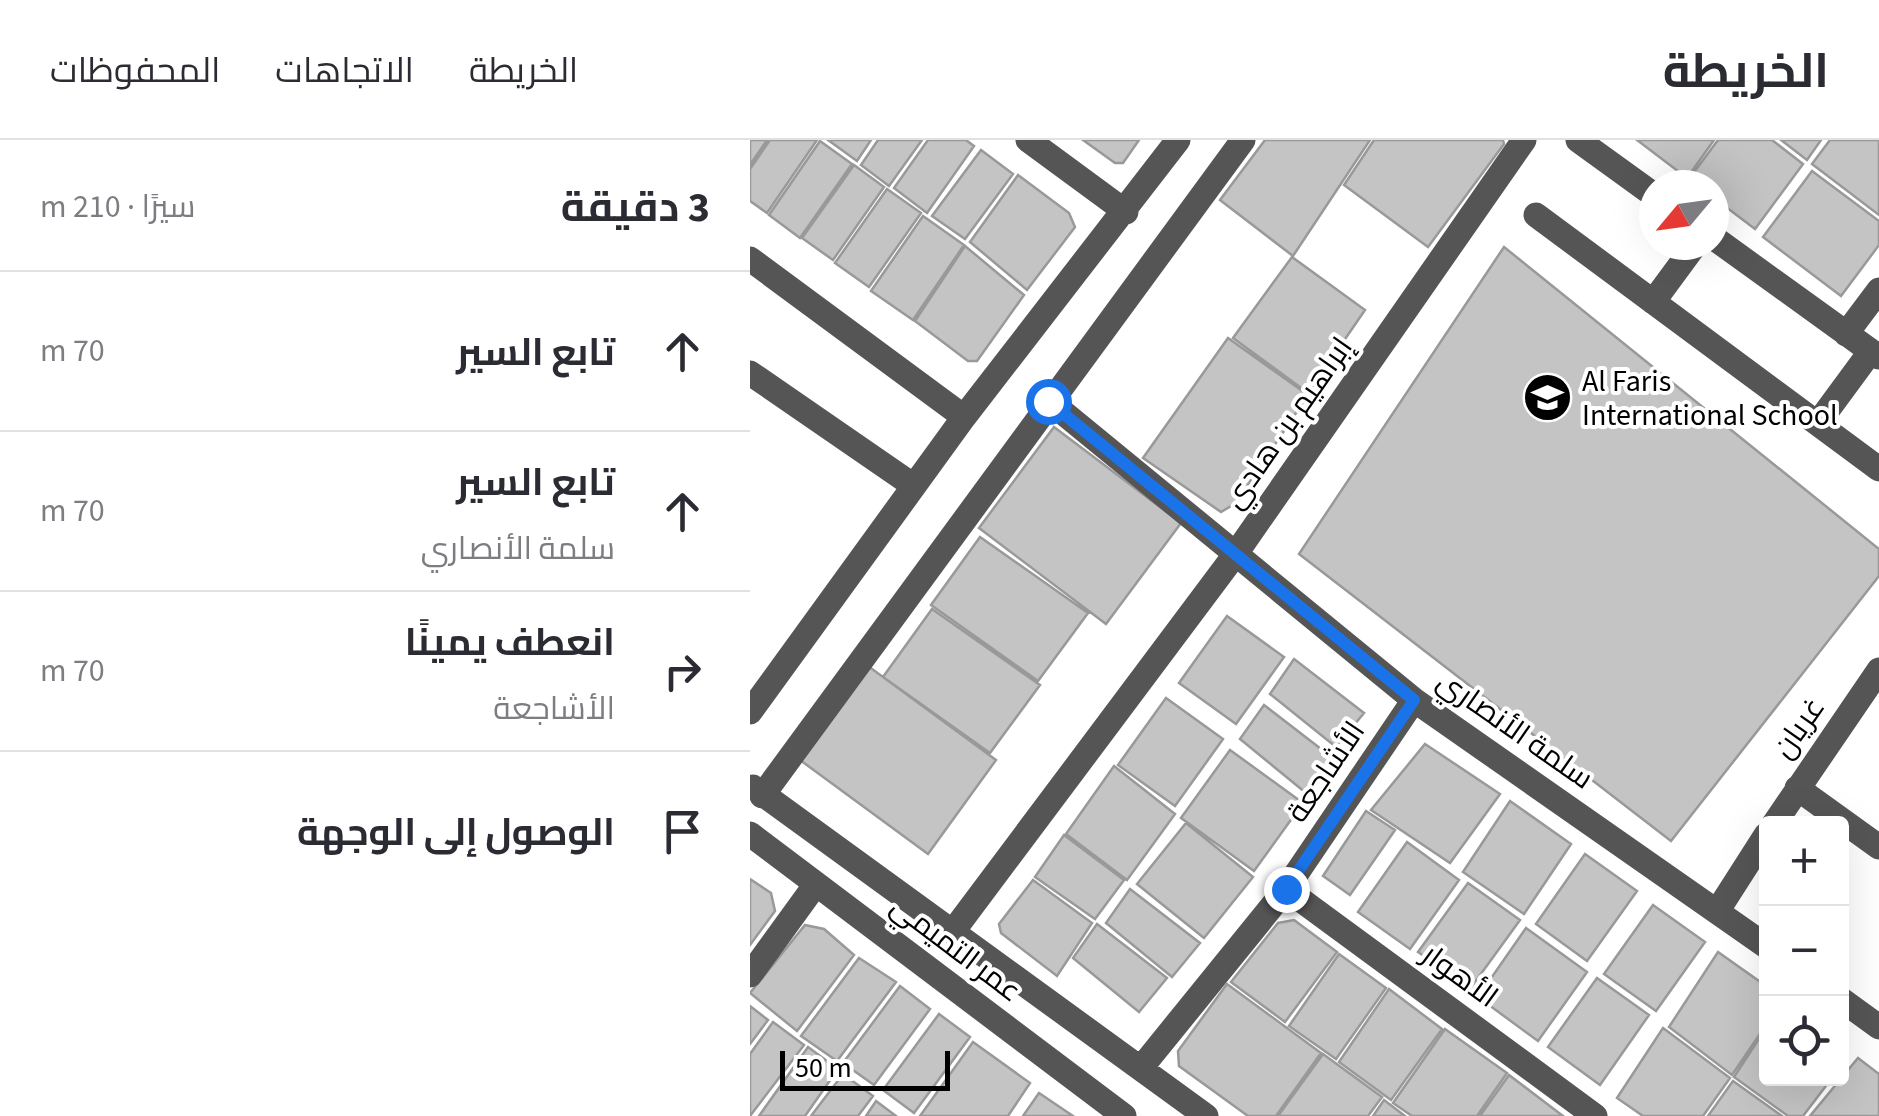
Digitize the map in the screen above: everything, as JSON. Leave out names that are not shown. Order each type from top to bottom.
[{"type":"street","points":[[1028,140],[1126,212]]},
{"type":"street","points":[[750,712],[964,417],[1178,140]]},
{"type":"street","points":[[1206,1116],[756,790],[1243,140]]},
{"type":"street","name":"إبراهيم بن هادي","points":[[954,930],[1238,552],[1524,140]]},
{"type":"street","points":[[1578,140],[1639,184]]},
{"type":"street","points":[[1536,214],[1879,468]]},
{"type":"street","points":[[1729,249],[1875,354],[1818,423]]},
{"type":"street","points":[[750,259],[964,417]]},
{"type":"street","points":[[1653,302],[1684,260]]},
{"type":"street","points":[[1846,334],[1879,290]]},
{"type":"street","points":[[750,373],[914,486]]},
{"type":"street","name":"سلمة الأنصاري","points":[[1048,401],[1238,552],[1414,700],[1759,941]]},
{"type":"street","name":"غريان","points":[[1779,816],[1879,670]]},
{"type":"street","name":"الأشاجعة","points":[[1141,1068],[1286,889],[1414,700]]},
{"type":"street","points":[[1797,788],[1879,846]]},
{"type":"street","name":"عمر التميمي","points":[[750,834],[1124,1116]]},
{"type":"street","points":[[1718,910],[1759,846]]},
{"type":"street","points":[[750,975],[816,884]]},
{"type":"street","name":"الأهوار","points":[[1286,889],[1595,1116]]},
{"type":"street","points":[[1849,1005],[1879,1027]]},
{"type":"building","points":[[750,140],[767,140],[750,165]]},
{"type":"building","points":[[770,140],[817,140],[767,213],[750,201],[750,169]]},
{"type":"building","points":[[828,140],[871,140],[857,161]]},
{"type":"building","points":[[878,140],[922,140],[889,186],[861,165]]},
{"type":"building","points":[[928,140],[966,140],[974,146],[927,213],[894,188]]},
{"type":"building","points":[[1083,140],[1139,140],[1123,163],[1115,163]]},
{"type":"building","points":[[1265,140],[1370,140],[1293,256],[1220,200]]},
{"type":"building","points":[[1374,140],[1503,140],[1504,144],[1428,247],[1344,185]]},
{"type":"building","points":[[1637,140],[1714,140],[1693,170],[1676,170]]},
{"type":"building","points":[[1718,140],[1772,140],[1803,164],[1755,229],[1729,209],[1729,170],[1696,170]]},
{"type":"building","points":[[1781,140],[1821,140],[1807,160]]},
{"type":"building","points":[[1830,140],[1879,140],[1879,215],[1812,164]]},
{"type":"building","points":[[820,141],[852,164],[800,238],[769,215]]},
{"type":"building","points":[[981,150],[1013,174],[965,239],[932,216]]},
{"type":"building","points":[[854,165],[884,187],[833,260],[802,238]]},
{"type":"building","points":[[1812,171],[1879,221],[1879,245],[1841,296],[1763,237]]},
{"type":"building","points":[[1018,175],[1069,213],[1075,227],[1027,290],[970,242]]},
{"type":"building","points":[[887,189],[921,213],[869,287],[835,263]]},
{"type":"building","points":[[923,216],[964,245],[913,320],[871,291]]},
{"type":"building","points":[[965,246],[1024,295],[977,361],[968,361],[915,321]]},
{"type":"building","name":"Al Faris International School","points":[[1504,247],[1879,549],[1879,576],[1671,841],[1299,554]]},
{"type":"building","points":[[1292,257],[1365,310],[1308,393],[1233,338]]},
{"type":"building","points":[[1228,338],[1308,395],[1236,503],[1221,512],[1143,458]]},
{"type":"building","points":[[1054,427],[1181,523],[1106,624],[979,528]]},
{"type":"building","points":[[980,537],[1088,613],[1038,681],[931,605]]},
{"type":"building","points":[[932,609],[1040,685],[990,753],[883,677]]},
{"type":"building","points":[[1227,616],[1284,657],[1236,724],[1179,683]]},
{"type":"building","points":[[1294,659],[1364,713],[1336,747],[1270,694]]},
{"type":"building","points":[[868,666],[996,760],[928,854],[800,760]]},
{"type":"building","points":[[1166,698],[1223,739],[1175,806],[1118,765]]},
{"type":"building","points":[[1264,705],[1334,759],[1306,793],[1240,739]]},
{"type":"building","points":[[1425,744],[1500,794],[1450,863],[1371,810]]},
{"type":"building","points":[[1230,750],[1303,803],[1254,871],[1181,818]]},
{"type":"building","points":[[1114,766],[1175,814],[1127,880],[1066,834]]},
{"type":"building","points":[[1510,801],[1571,844],[1524,914],[1463,872]]},
{"type":"building","points":[[1366,811],[1395,830],[1350,895],[1323,876]]},
{"type":"building","points":[[1186,823],[1253,877],[1204,938],[1137,884]]},
{"type":"building","points":[[1064,835],[1124,880],[1095,919],[1035,877]]},
{"type":"building","points":[[1407,842],[1459,880],[1410,949],[1358,912]]},
{"type":"building","points":[[1585,854],[1637,891],[1587,961],[1536,924]]},
{"type":"building","points":[[750,879],[771,893],[775,911],[750,945]]},
{"type":"building","points":[[1033,880],[1092,923],[1057,976],[1001,933],[999,924]]},
{"type":"building","points":[[1468,883],[1520,920],[1470,989],[1418,952]]},
{"type":"building","points":[[1130,889],[1200,943],[1172,977],[1106,923]]},
{"type":"building","points":[[1653,905],[1705,942],[1656,1011],[1604,974]]},
{"type":"building","points":[[1294,920],[1337,952],[1285,1022],[1231,982],[1278,923]]},
{"type":"building","points":[[1097,924],[1167,978],[1139,1012],[1073,958]]},
{"type":"building","points":[[805,925],[824,929],[854,955],[797,1031],[750,993]]},
{"type":"building","points":[[1526,928],[1587,972],[1538,1041],[1478,997]]},
{"type":"building","points":[[1718,952],[1759,981],[1759,1035],[1732,1075],[1669,1027]]},
{"type":"building","points":[[1339,954],[1386,988],[1336,1059],[1289,1026]]},
{"type":"building","points":[[859,958],[896,982],[837,1061],[801,1036]]},
{"type":"building","points":[[1597,978],[1649,1015],[1600,1085],[1548,1047]]},
{"type":"building","points":[[1227,984],[1321,1053],[1276,1116],[1248,1116],[1179,1066],[1178,1051]]},
{"type":"building","points":[[900,986],[930,1009],[874,1085],[843,1063]]},
{"type":"building","points":[[1389,989],[1442,1029],[1391,1100],[1339,1062]]},
{"type":"building","points":[[750,1006],[768,1020],[750,1044]]},
{"type":"building","points":[[939,1014],[970,1037],[914,1113],[883,1090]]},
{"type":"building","points":[[773,1022],[804,1045],[750,1116],[750,1054]]},
{"type":"building","points":[[1663,1028],[1730,1078],[1703,1116],[1643,1116],[1617,1098]]},
{"type":"building","points":[[1445,1029],[1507,1073],[1477,1116],[1412,1116],[1393,1103]]},
{"type":"building","points":[[1759,1039],[1759,1086],[1826,1086],[1803,1116],[1788,1116],[1734,1077]]},
{"type":"building","points":[[973,1042],[1030,1083],[1008,1116],[920,1116]]},
{"type":"building","points":[[808,1047],[838,1069],[805,1116],[759,1116]]},
{"type":"building","points":[[1323,1054],[1382,1097],[1368,1116],[1278,1116]]},
{"type":"building","points":[[1858,1058],[1879,1074],[1879,1116],[1810,1116],[1835,1086],[1849,1086],[1849,1069]]},
{"type":"building","points":[[843,1074],[873,1096],[858,1116],[811,1116]]},
{"type":"building","points":[[1509,1075],[1563,1116],[1480,1116]]},
{"type":"building","points":[[1733,1081],[1782,1116],[1708,1116]]},
{"type":"building","points":[[1039,1093],[1073,1116],[1023,1116]]},
{"type":"building","points":[[1384,1100],[1405,1116],[1373,1116]]},
{"type":"building","points":[[876,1101],[896,1116],[866,1116]]},
{"type":"place","name":"Al Faris International School","points":[[1547,398]]},
{"type":"route","points":[[1048,401],[1238,552],[1414,700],[1286,889]]}]
